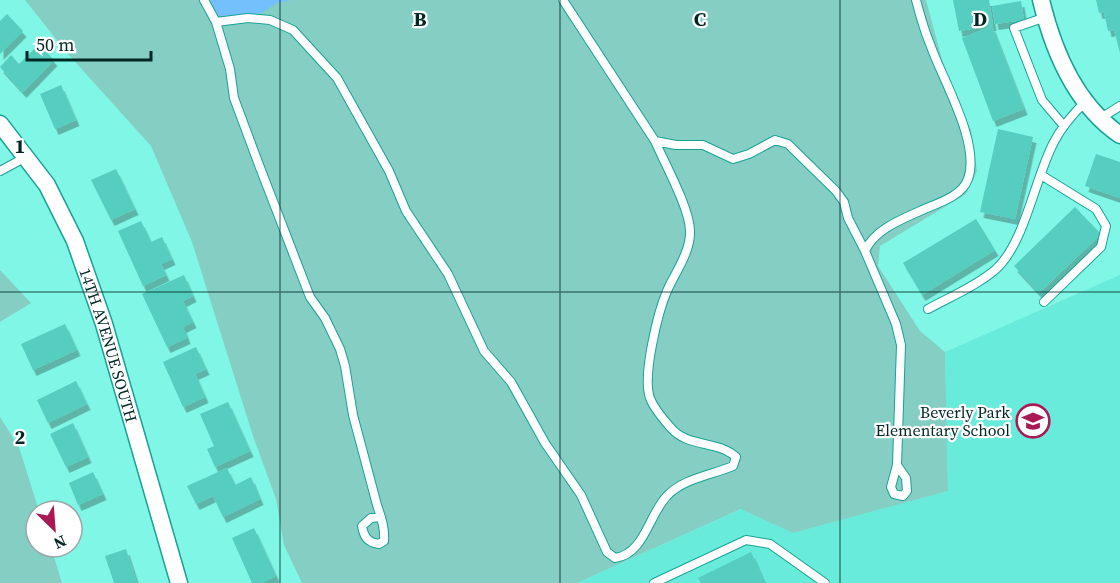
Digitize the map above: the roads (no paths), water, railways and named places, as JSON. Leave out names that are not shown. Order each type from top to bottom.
[{"type":"street","points":[[1041,0],[1061,60],[1085,102],[1120,135]]},
{"type":"street","name":"14TH AVENUE SOUTH","points":[[0,124],[26,156],[60,210],[89,278],[179,583]]},
{"type":"lane","points":[[204,0],[216,22],[230,69],[234,98],[310,297],[325,318],[340,349],[353,415],[381,517]]},
{"type":"lane","points":[[216,22],[248,18],[270,20],[293,30],[337,78],[389,171],[406,212],[448,274],[484,351],[511,382],[545,443],[581,495],[607,552],[615,558],[628,556],[636,549],[667,495],[681,486],[733,466],[736,457],[718,446],[684,439],[673,431],[650,398],[647,378],[656,322],[686,251],[690,231],[684,208],[655,141],[563,0]]},
{"type":"lane","points":[[865,251],[868,243],[883,230],[950,199],[968,181],[971,158],[967,137],[930,44],[916,0]]},
{"type":"lane","points":[[1046,17],[1014,28],[1042,100],[1064,126]]},
{"type":"lane","points":[[928,309],[996,269],[1010,249],[1054,142],[1064,126],[1085,102]]},
{"type":"lane","points":[[1101,118],[1120,106]]},
{"type":"lane","points":[[655,141],[676,145],[703,145],[733,159],[749,154],[775,140],[788,144],[844,202],[848,218],[893,316],[900,345],[897,465]]},
{"type":"lane","points":[[0,171],[26,156]]},
{"type":"lane","points":[[1041,175],[1095,209],[1106,226],[1101,247],[1044,302]]},
{"type":"lane","points":[[654,583],[746,540],[770,544],[825,583]]},
{"type":"place","name":"Beverly Park Elementary School","points":[[1033,421]]}]
